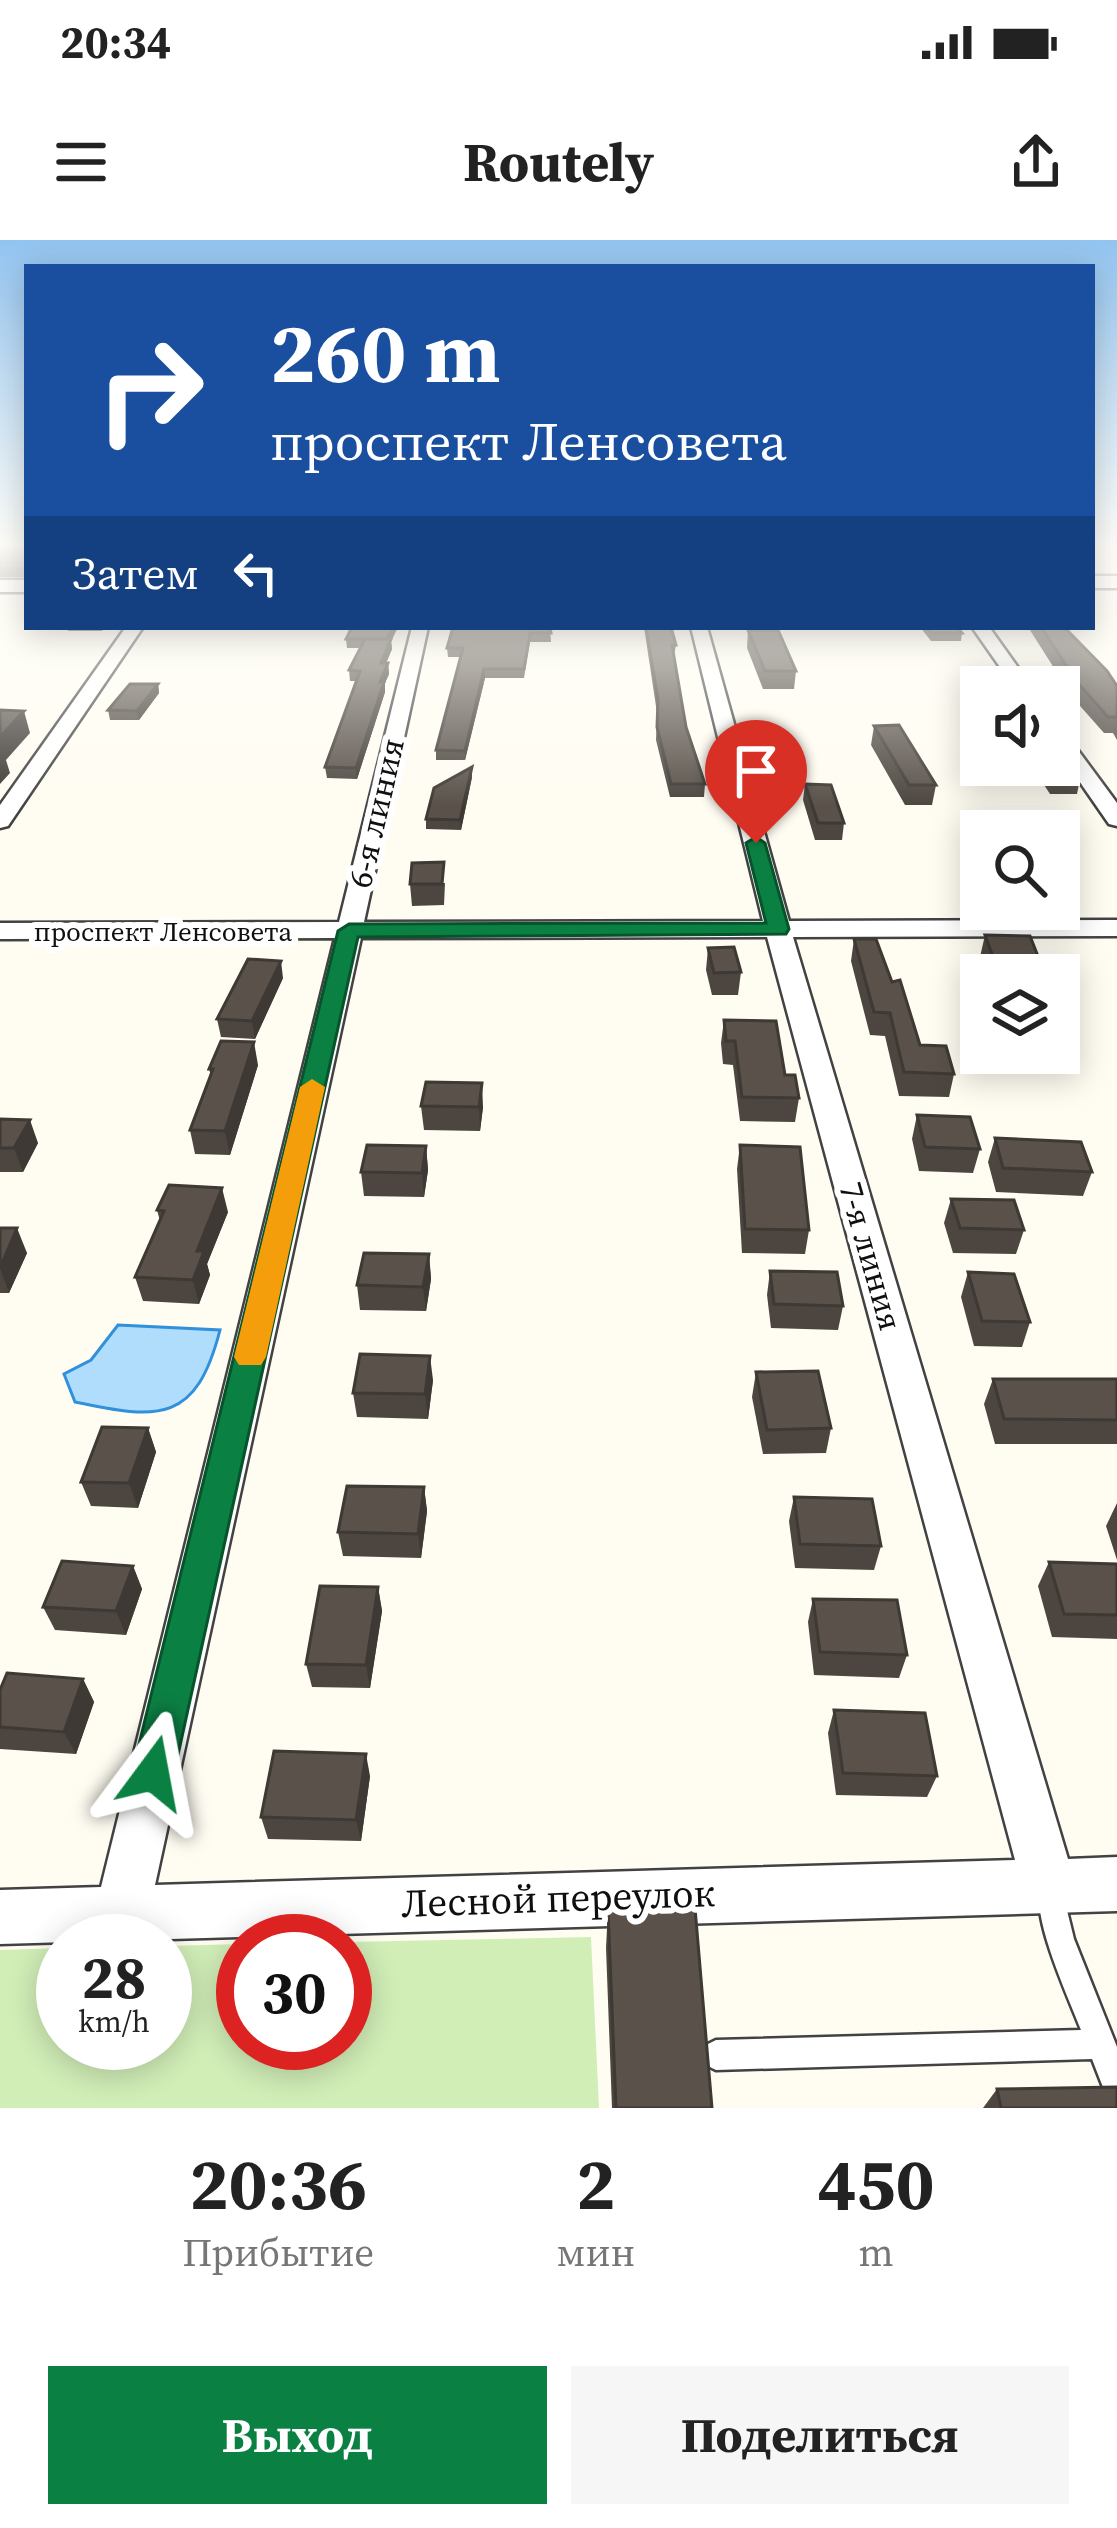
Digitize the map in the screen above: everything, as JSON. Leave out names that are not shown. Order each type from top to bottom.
[{"type":"street","points":[[0,821],[132,631]]},
{"type":"street","name":"6-я линия","points":[[122,1911],[419,631]]},
{"type":"street","name":"7-я линия","points":[[700,631],[778,929],[1048,1883]]},
{"type":"street","points":[[983,631],[1008,666]]},
{"type":"street","points":[[1080,767],[1117,819]]},
{"type":"street","name":"проспект Ленсовета","points":[[0,931],[1117,928]]},
{"type":"street","name":"Лесной переулок","points":[[0,1917],[1048,1883],[1117,1885]]},
{"type":"lane","points":[[1048,1883],[1060,1939],[1117,2084]]},
{"type":"lane","points":[[716,2055],[1098,2044]]},
{"type":"green space","points":[[591,1937],[599,2108],[0,2108],[0,1950],[36,1949],[36,2070],[192,2070],[192,1945],[216,1945],[216,2070],[372,2070],[372,1941]]},
{"type":"water","points":[[118,1325],[220,1330],[199,1383],[170,1408],[130,1411],[75,1402],[64,1374],[91,1360]]},
{"type":"building","points":[[350,631],[391,631],[387,639],[346,639]]},
{"type":"building","points":[[452,631],[551,633],[530,633],[524,669],[484,669],[465,751],[436,750],[463,648],[447,648]]},
{"type":"building","points":[[647,631],[672,631],[686,727],[705,784],[671,784],[657,727],[658,700]]},
{"type":"building","points":[[748,631],[779,631],[796,671],[765,671]]},
{"type":"building","points":[[1044,631],[1068,631],[1107,671],[1117,686],[1117,717],[1108,717],[1080,685],[1080,666],[1067,666]]},
{"type":"building","points":[[365,639],[391,639],[381,663],[388,663],[380,682],[384,682],[356,768],[325,767],[360,671],[349,670]]},
{"type":"building","points":[[130,684],[158,684],[137,711],[108,710]]},
{"type":"building","points":[[0,710],[24,711],[0,737]]},
{"type":"building","points":[[899,725],[936,785],[909,785],[874,726]]},
{"type":"building","points":[[472,767],[460,820],[426,819],[434,788]]},
{"type":"building","points":[[805,784],[831,785],[844,823],[818,823]]},
{"type":"building","points":[[444,862],[442,884],[410,884],[412,863]]},
{"type":"building","points":[[985,935],[1030,936],[1037,954],[992,954]]},
{"type":"building","points":[[854,939],[876,939],[892,982],[900,980],[920,1045],[946,1046],[954,1074],[904,1072],[890,1013],[874,1012]]},
{"type":"building","points":[[734,947],[741,972],[714,973],[708,948]]},
{"type":"building","points":[[248,959],[281,961],[252,1021],[217,1019]]},
{"type":"building","points":[[724,1020],[776,1021],[785,1075],[795,1075],[799,1098],[742,1097],[735,1041],[726,1041]]},
{"type":"building","points":[[221,1041],[254,1042],[225,1131],[190,1130],[213,1069],[209,1069]]},
{"type":"building","points":[[426,1082],[482,1083],[479,1107],[421,1106]]},
{"type":"building","points":[[917,1115],[970,1117],[980,1149],[925,1147]]},
{"type":"building","points":[[0,1119],[30,1120],[14,1148],[0,1148]]},
{"type":"building","points":[[995,1138],[1081,1142],[1092,1172],[1003,1168]]},
{"type":"building","points":[[367,1145],[426,1146],[422,1173],[361,1172]]},
{"type":"building","points":[[740,1145],[800,1147],[809,1230],[745,1229]]},
{"type":"building","points":[[169,1185],[222,1188],[197,1251],[204,1251],[193,1280],[135,1277],[164,1211],[157,1210]]},
{"type":"building","points":[[951,1199],[1014,1200],[1024,1230],[960,1228]]},
{"type":"building","points":[[0,1228],[17,1228],[0,1268]]},
{"type":"building","points":[[364,1253],[429,1254],[423,1287],[357,1285]]},
{"type":"building","points":[[770,1271],[837,1272],[843,1306],[774,1304]]},
{"type":"building","points":[[968,1272],[1014,1274],[1030,1322],[982,1321]]},
{"type":"building","points":[[360,1354],[430,1356],[425,1394],[353,1393]]},
{"type":"building","points":[[818,1371],[831,1428],[767,1430],[756,1372]]},
{"type":"building","points":[[993,1379],[1117,1379],[1117,1420],[1004,1419]]},
{"type":"building","points":[[102,1427],[148,1428],[129,1483],[81,1482]]},
{"type":"building","points":[[347,1486],[424,1487],[418,1534],[338,1532]]},
{"type":"building","points":[[794,1497],[872,1499],[881,1546],[800,1544]]},
{"type":"building","points":[[62,1561],[133,1566],[116,1611],[43,1607]]},
{"type":"building","points":[[1049,1562],[1117,1564],[1117,1615],[1064,1614]]},
{"type":"building","points":[[320,1586],[378,1587],[366,1665],[306,1664]]},
{"type":"building","points":[[813,1599],[897,1600],[907,1655],[820,1652]]},
{"type":"building","points":[[7,1673],[83,1679],[64,1732],[0,1727],[0,1690]]},
{"type":"building","points":[[834,1710],[925,1713],[937,1776],[843,1773]]},
{"type":"building","points":[[274,1751],[366,1754],[356,1820],[261,1817]]},
{"type":"building","points":[[695,1908],[712,2108],[616,2108],[608,1909]]},
{"type":"building","points":[[1117,2087],[1117,2108],[1001,2108],[997,2089]]},
{"type":"slow traffic","points":[[250,1357],[312,1087]]},
{"type":"route","points":[[153,1773],[349,931],[778,929],[756,843]]}]
